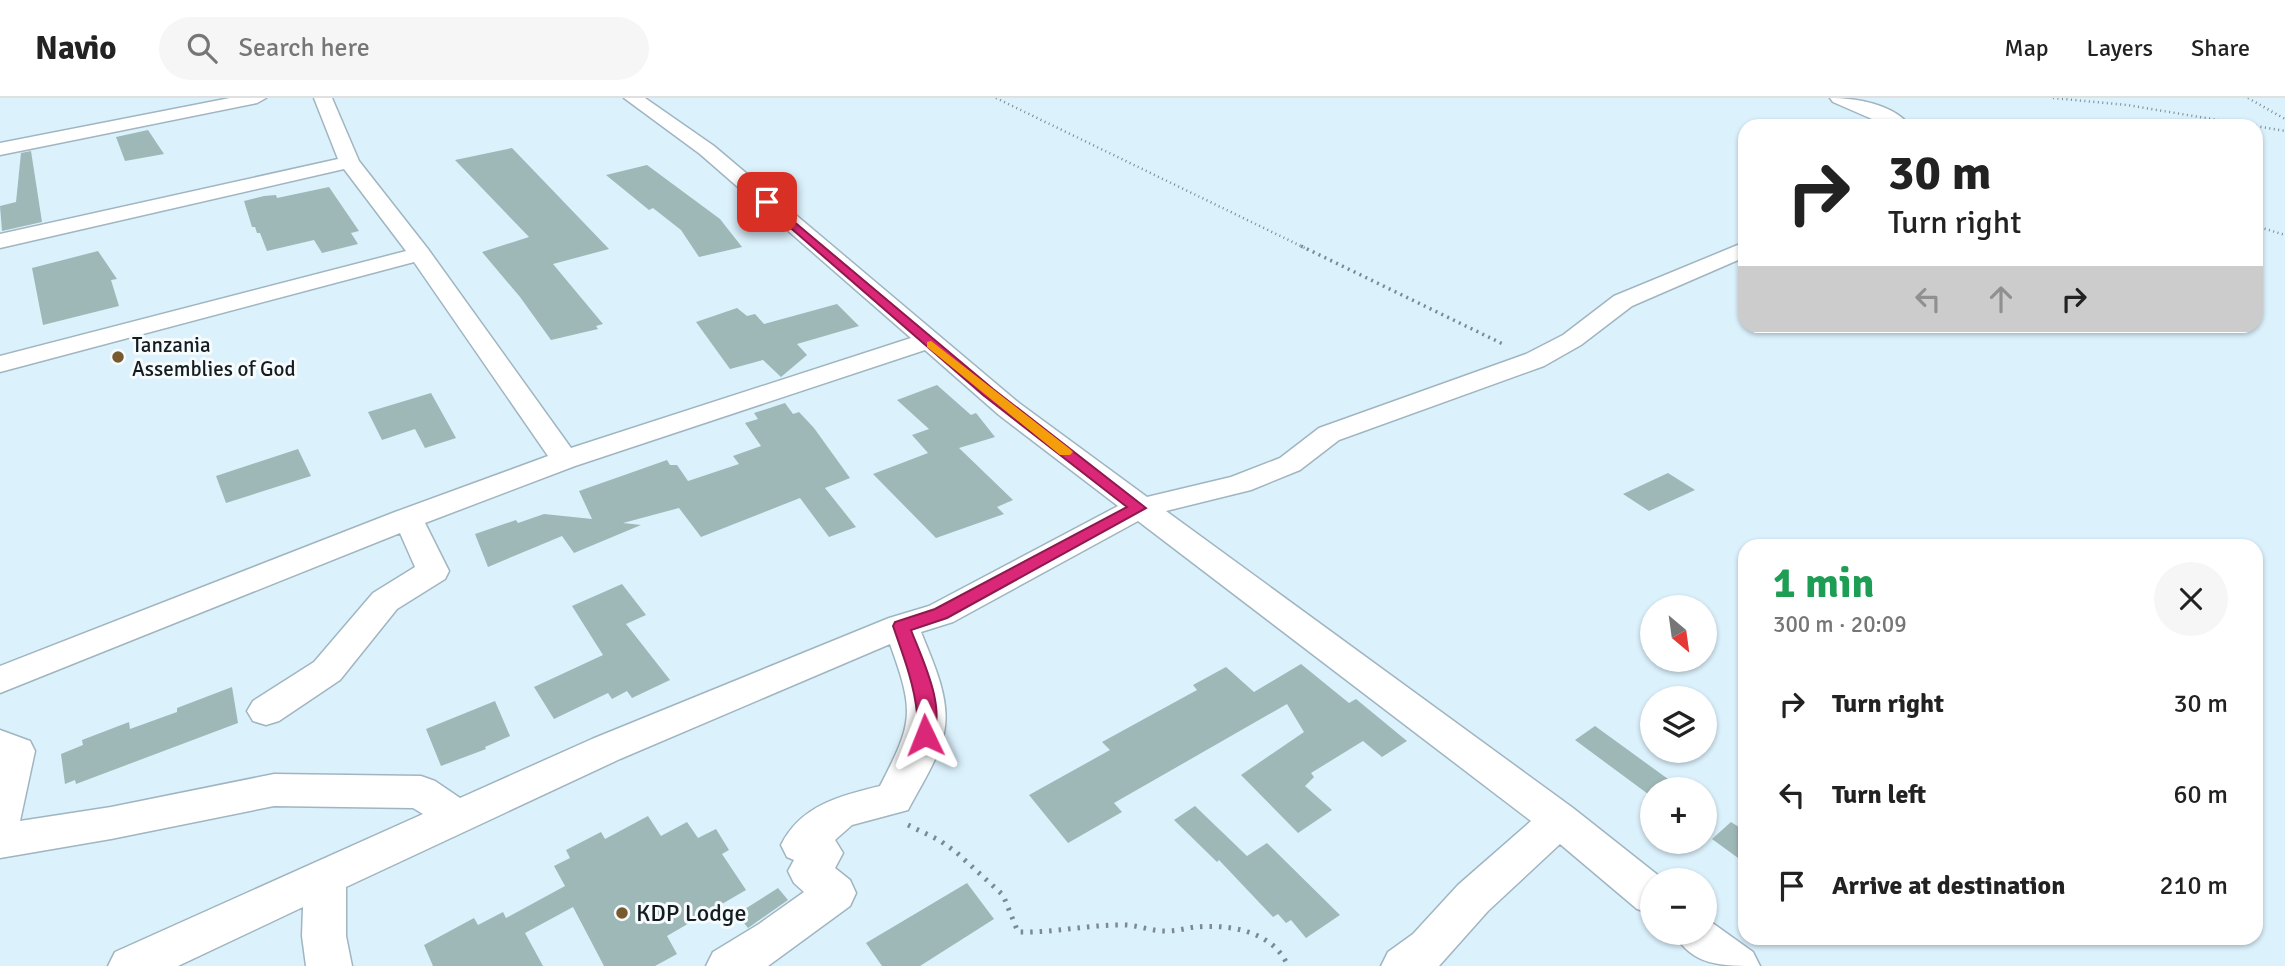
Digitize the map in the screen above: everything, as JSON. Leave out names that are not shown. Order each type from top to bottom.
[{"type":"street","points":[[0,149],[257,98]]},
{"type":"street","points":[[323,98],[349,162],[420,254],[565,460]]},
{"type":"street","points":[[633,98],[707,150],[926,341],[1009,409],[1559,820],[1640,886]]},
{"type":"street","points":[[1839,98],[1888,119]]},
{"type":"street","points":[[1873,98],[1892,119]]},
{"type":"street","points":[[0,241],[349,162]]},
{"type":"street","points":[[131,966],[606,749],[901,626],[941,614],[1138,508],[1240,484],[1290,464],[1329,434],[1535,360],[1572,340],[1623,301],[1738,252]]},
{"type":"street","points":[[0,364],[420,254]]},
{"type":"street","points":[[0,680],[406,519],[565,460],[926,341]]},
{"type":"street","points":[[266,711],[327,671],[385,601],[433,571],[415,531],[406,519]]},
{"type":"street","points":[[729,966],[775,939],[835,893],[809,871],[821,853],[802,845],[840,812],[894,799],[925,735],[928,719],[924,689],[901,626]]},
{"type":"street","points":[[0,745],[16,751],[0,821]]},
{"type":"street","points":[[0,841],[274,790],[421,792],[456,817]]},
{"type":"street","points":[[1404,966],[1429,948],[1473,898],[1559,820]]},
{"type":"street","points":[[325,877],[324,936],[330,966]]},
{"type":"street","points":[[1711,945],[1737,966]]},
{"type":"path","points":[[996,98],[1535,360]]},
{"type":"path","points":[[2053,98],[2127,105],[2212,119]]},
{"type":"path","points":[[2248,98],[2285,120]]},
{"type":"path","points":[[2263,127],[2285,131]]},
{"type":"path","points":[[2263,228],[2285,235]]},
{"type":"path","points":[[894,799],[902,823],[939,840],[956,852],[1003,895],[1018,932],[1044,934],[1069,929],[1138,925],[1164,932],[1196,927],[1232,930],[1262,935],[1286,957],[1288,966]]},
{"type":"building","points":[[148,130],[164,154],[125,161],[116,137]]},
{"type":"building","points":[[512,148],[609,249],[553,264],[603,324],[596,326],[598,329],[551,340],[520,297],[482,252],[529,237],[455,160]]},
{"type":"building","points":[[31,151],[42,222],[2,231],[0,206],[16,202],[21,153]]},
{"type":"building","points":[[647,165],[720,219],[742,247],[699,257],[681,230],[653,208],[649,210],[606,175]]},
{"type":"building","points":[[329,187],[359,231],[351,233],[358,244],[322,253],[314,240],[267,251],[260,233],[252,227],[244,201],[264,196],[276,195],[277,198]]},
{"type":"building","points":[[98,251],[117,279],[111,280],[119,306],[43,325],[32,268]]},
{"type":"building","points":[[837,304],[859,326],[797,344],[807,355],[781,377],[763,360],[730,369],[696,322],[737,308],[747,316],[755,314],[764,324]]},
{"type":"building","points":[[937,385],[971,415],[976,413],[995,437],[959,448],[1013,500],[997,507],[1004,514],[936,538],[873,474],[928,453],[912,435],[929,429],[897,400]]},
{"type":"building","points":[[431,393],[456,438],[425,448],[415,429],[382,440],[368,412]]},
{"type":"building","points":[[785,403],[793,414],[799,412],[814,428],[850,478],[825,488],[856,527],[829,537],[800,498],[701,537],[679,508],[623,523],[641,525],[574,553],[562,536],[488,567],[475,534],[544,514],[592,519],[579,491],[667,460],[670,465],[677,465],[688,481],[739,464],[733,456],[761,446],[745,423],[758,419],[754,413]]},
{"type":"building","points":[[298,449],[311,476],[226,503],[216,476]]},
{"type":"building","points":[[1668,473],[1695,490],[1649,511],[1623,494]]},
{"type":"building","points":[[622,584],[646,615],[626,624],[670,680],[632,698],[627,691],[612,699],[608,693],[554,719],[534,687],[603,655],[572,606]]},
{"type":"building","points":[[1301,664],[1349,703],[1356,699],[1407,741],[1382,757],[1363,741],[1311,773],[1314,777],[1305,786],[1332,810],[1298,833],[1241,775],[1304,732],[1287,704],[1114,803],[1122,812],[1068,843],[1029,795],[1110,750],[1102,742],[1197,690],[1193,685],[1226,667],[1254,692]]},
{"type":"building","points":[[232,687],[238,723],[76,784],[75,780],[65,784],[61,754],[83,745],[82,740],[129,722],[130,729],[177,712],[177,708]]},
{"type":"building","points":[[495,701],[510,736],[485,747],[486,749],[441,766],[426,729]]},
{"type":"building","points":[[1595,726],[1640,759],[1640,763],[1646,763],[1665,777],[1640,777],[1640,788],[1575,740]]},
{"type":"building","points":[[1195,806],[1247,856],[1267,843],[1340,915],[1306,938],[1291,920],[1286,923],[1278,914],[1273,917],[1219,860],[1217,862],[1174,820]]},
{"type":"building","points":[[648,816],[661,836],[687,822],[698,838],[716,829],[729,850],[722,854],[746,890],[667,936],[677,954],[655,966],[604,966],[573,907],[525,933],[543,966],[433,966],[424,945],[474,918],[478,925],[503,912],[506,918],[565,886],[554,866],[570,858],[566,850],[601,832],[605,839]]},
{"type":"building","points":[[1731,822],[1738,826],[1738,858],[1717,843],[1717,835]]},
{"type":"building","points":[[967,883],[994,919],[920,966],[882,966],[866,943]]},
{"type":"building","points":[[778,888],[788,900],[748,928],[737,914]]},
{"type":"slow traffic","points":[[931,345],[1065,452]]},
{"type":"place","name":"Tanzania Assemblies of God","points":[[118,357]]},
{"type":"place","name":"KDP Lodge","points":[[622,913]]},
{"type":"route","points":[[767,202],[926,341],[1138,508],[941,614],[901,626],[924,689],[928,719],[925,735]]}]
